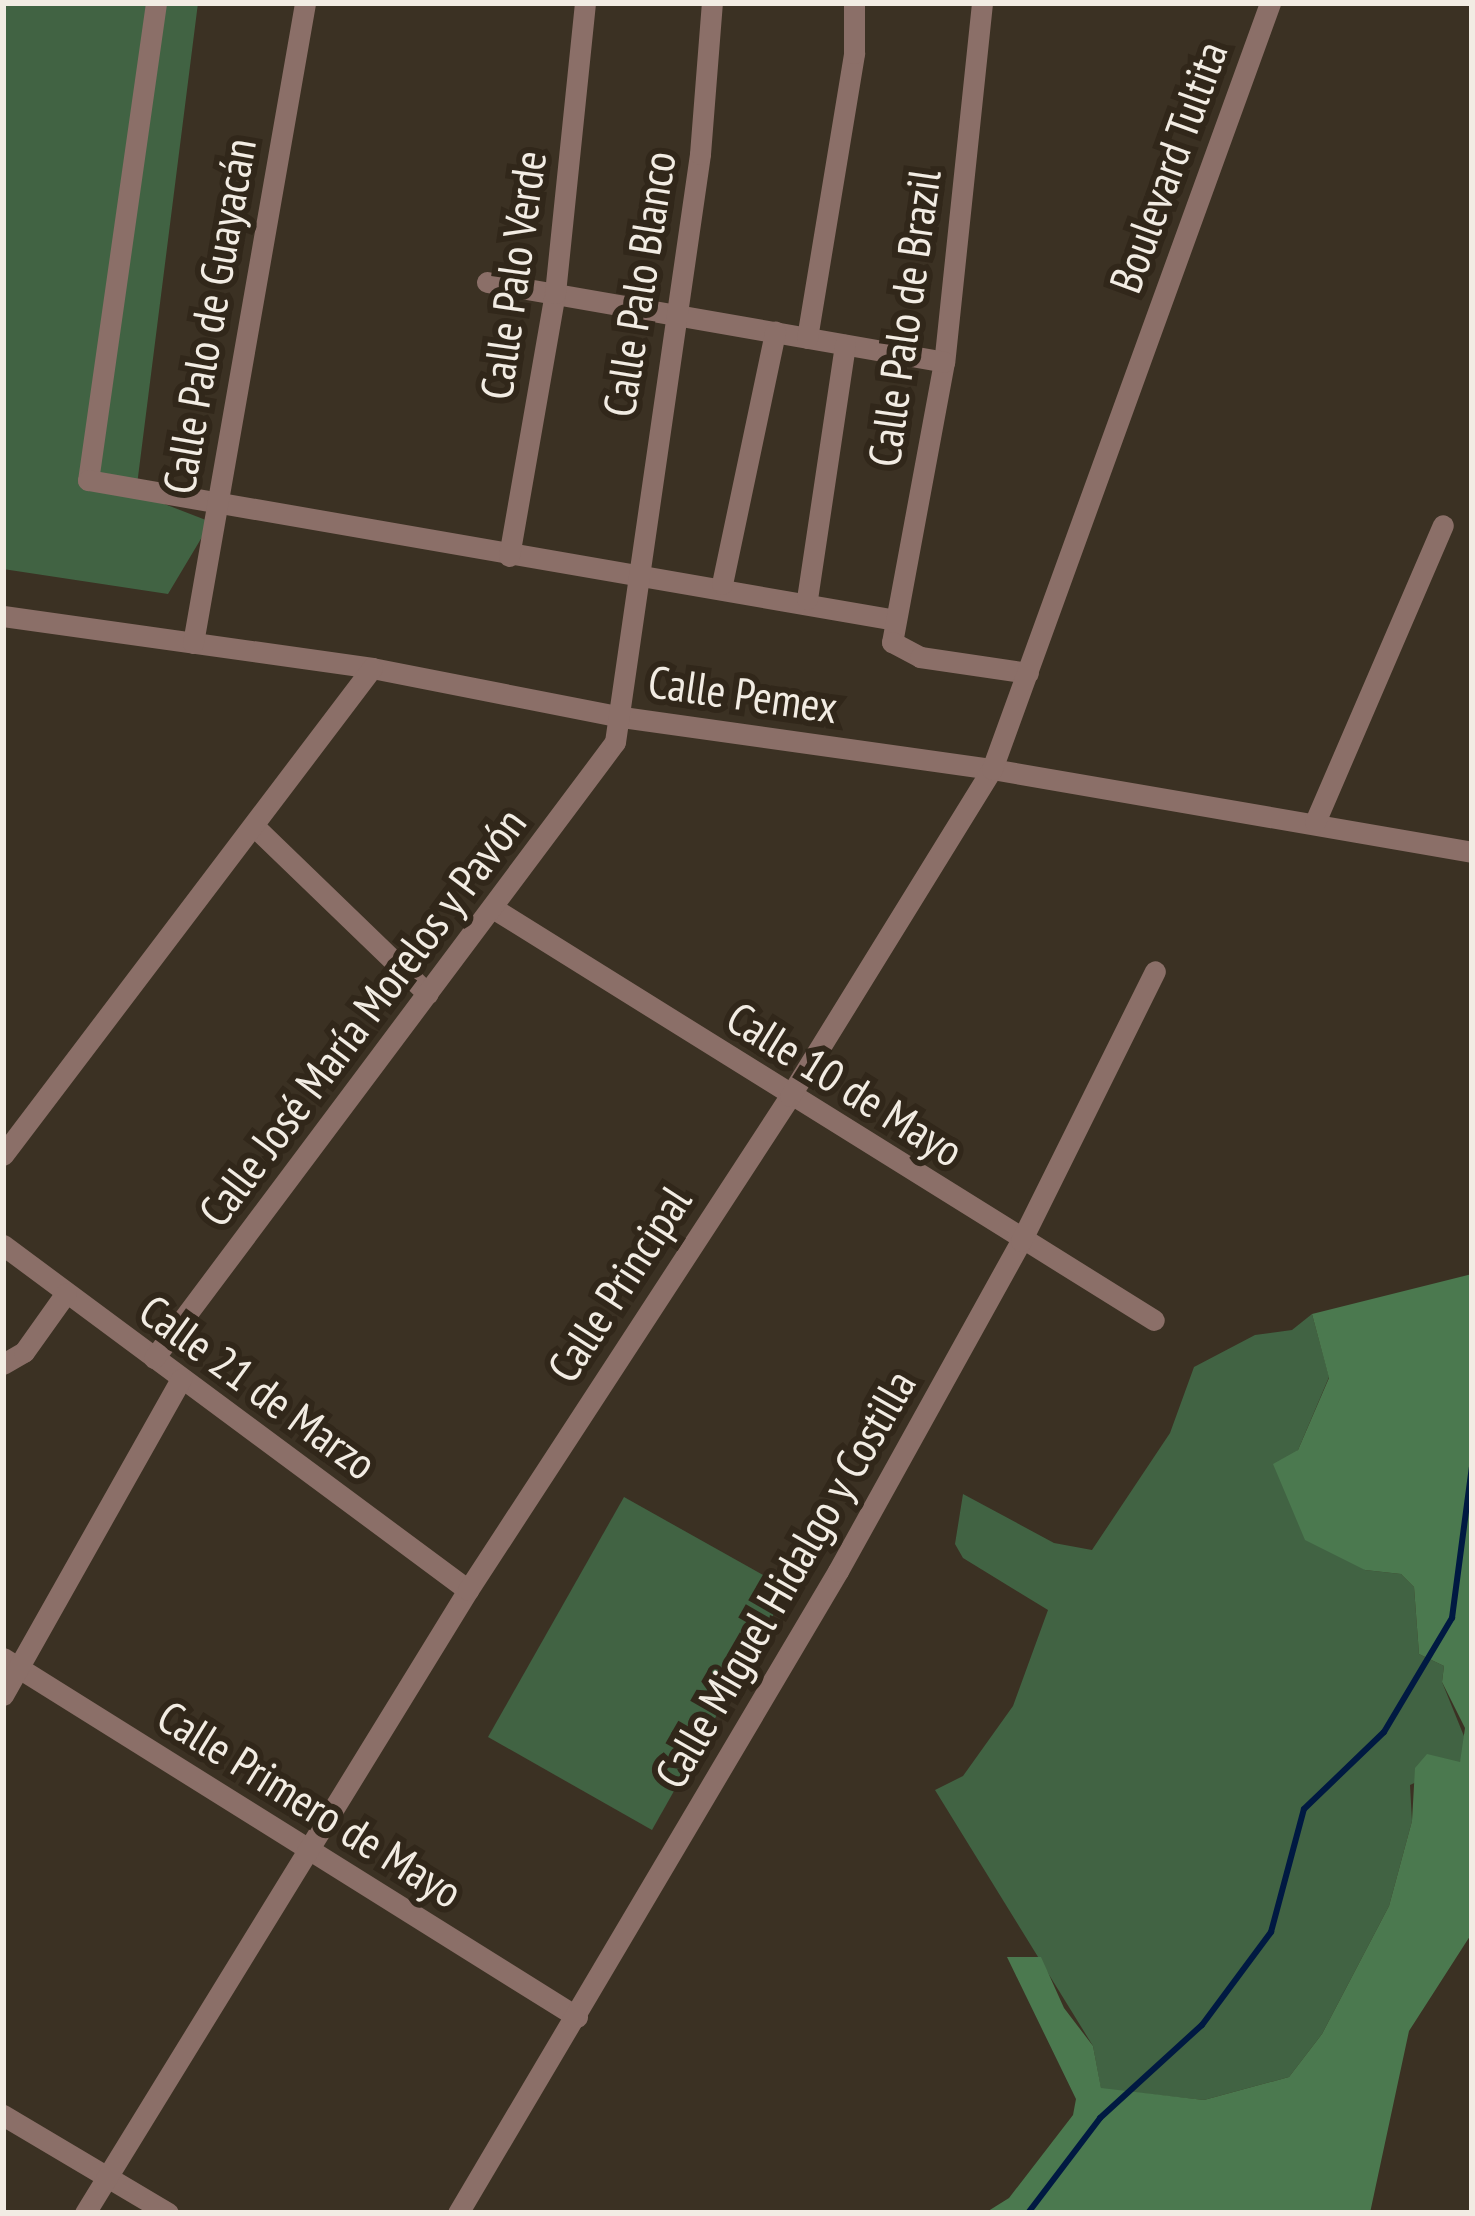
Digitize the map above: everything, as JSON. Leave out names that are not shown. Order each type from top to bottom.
[{"type":"street","points":[[156,3],[88,480],[509,556],[807,599],[893,631],[920,657],[1028,673]]},
{"type":"street","name":"Calle Palo de Guayacán","points":[[193,643],[305,3]]},
{"type":"street","name":"Calle Palo Verde","points":[[509,556],[555,293],[585,3]]},
{"type":"street","name":"Calle Palo Blanco","points":[[622,717],[619,677],[700,154],[712,3]]},
{"type":"street","points":[[807,338],[854,53],[854,3]]},
{"type":"street","name":"Calle Palo de Brazil","points":[[893,631],[944,362],[982,3]]},
{"type":"street","name":"Boulevard Tultita","points":[[1139,359],[1270,3]]},
{"type":"street","points":[[487,282],[944,362]]},
{"type":"street","points":[[722,584],[776,332]]},
{"type":"street","points":[[807,599],[845,345]]},
{"type":"street","name":"Calle Principal","points":[[85,2213],[467,1590],[790,1096],[992,769],[1139,359]]},
{"type":"street","points":[[1315,823],[1443,525]]},
{"type":"street","name":"Calle Pemex","points":[[3,616],[372,668],[622,717],[992,769],[1472,851]]},
{"type":"street","points":[[3,1155],[372,668]]},
{"type":"street","name":"Calle José María Morelos y Pavón","points":[[154,1358],[496,910],[614,742],[622,717]]},
{"type":"street","points":[[255,827],[428,994]]},
{"type":"street","name":"Calle 10 de Mayo","points":[[496,910],[1154,1320]]},
{"type":"street","name":"Calle Miguel Hidalgo y Costilla","points":[[458,2213],[577,2017],[1022,1241],[1155,971]]},
{"type":"street","name":"Calle 21 de Marzo","points":[[3,1246],[467,1590]]},
{"type":"street","points":[[3,1364],[24,1352],[66,1293]]},
{"type":"street","points":[[3,1695],[10,1664],[181,1379]]},
{"type":"street","name":"Calle Primero de Mayo","points":[[10,1664],[310,1846],[577,2017]]},
{"type":"street","points":[[3,2115],[168,2213]]},
{"type":"green space","points":[[3,3],[198,3],[136,493],[211,522],[168,594],[3,569]]},
{"type":"green space","points":[[1472,1274],[1472,1933],[1409,2031],[1370,2213],[985,2213],[1009,2198],[1073,2115],[1076,2099],[1007,1957],[1041,1957],[1064,2008],[1093,2046],[1101,2088],[1204,2100],[1289,2077],[1322,2034],[1389,1906],[1412,1821],[1415,1768],[1427,1754],[1460,1762],[1465,1728],[1442,1682],[1444,1666],[1419,1654],[1414,1587],[1401,1574],[1365,1570],[1305,1540],[1273,1464],[1298,1450],[1329,1378],[1312,1314]]},
{"type":"green space","points":[[1312,1314],[1329,1377],[1298,1450],[1286,1461],[1365,1570],[1401,1574],[1414,1587],[1419,1654],[1444,1666],[1442,1682],[1468,1746],[1460,1762],[1410,1785],[1412,1821],[1389,1906],[1322,2034],[1289,2077],[1204,2100],[1101,2089],[1093,2046],[935,1790],[963,1776],[1013,1706],[1048,1610],[963,1558],[955,1544],[963,1494],[1054,1543],[1092,1550],[1170,1433],[1194,1367],[1255,1335],[1292,1330]]},
{"type":"green space","points":[[624,1497],[788,1589],[652,1830],[488,1737]]},
{"type":"waterway","points":[[1028,2213],[1100,2118],[1202,2025],[1271,1932],[1304,1809],[1384,1732],[1452,1618],[1472,1467]]}]
